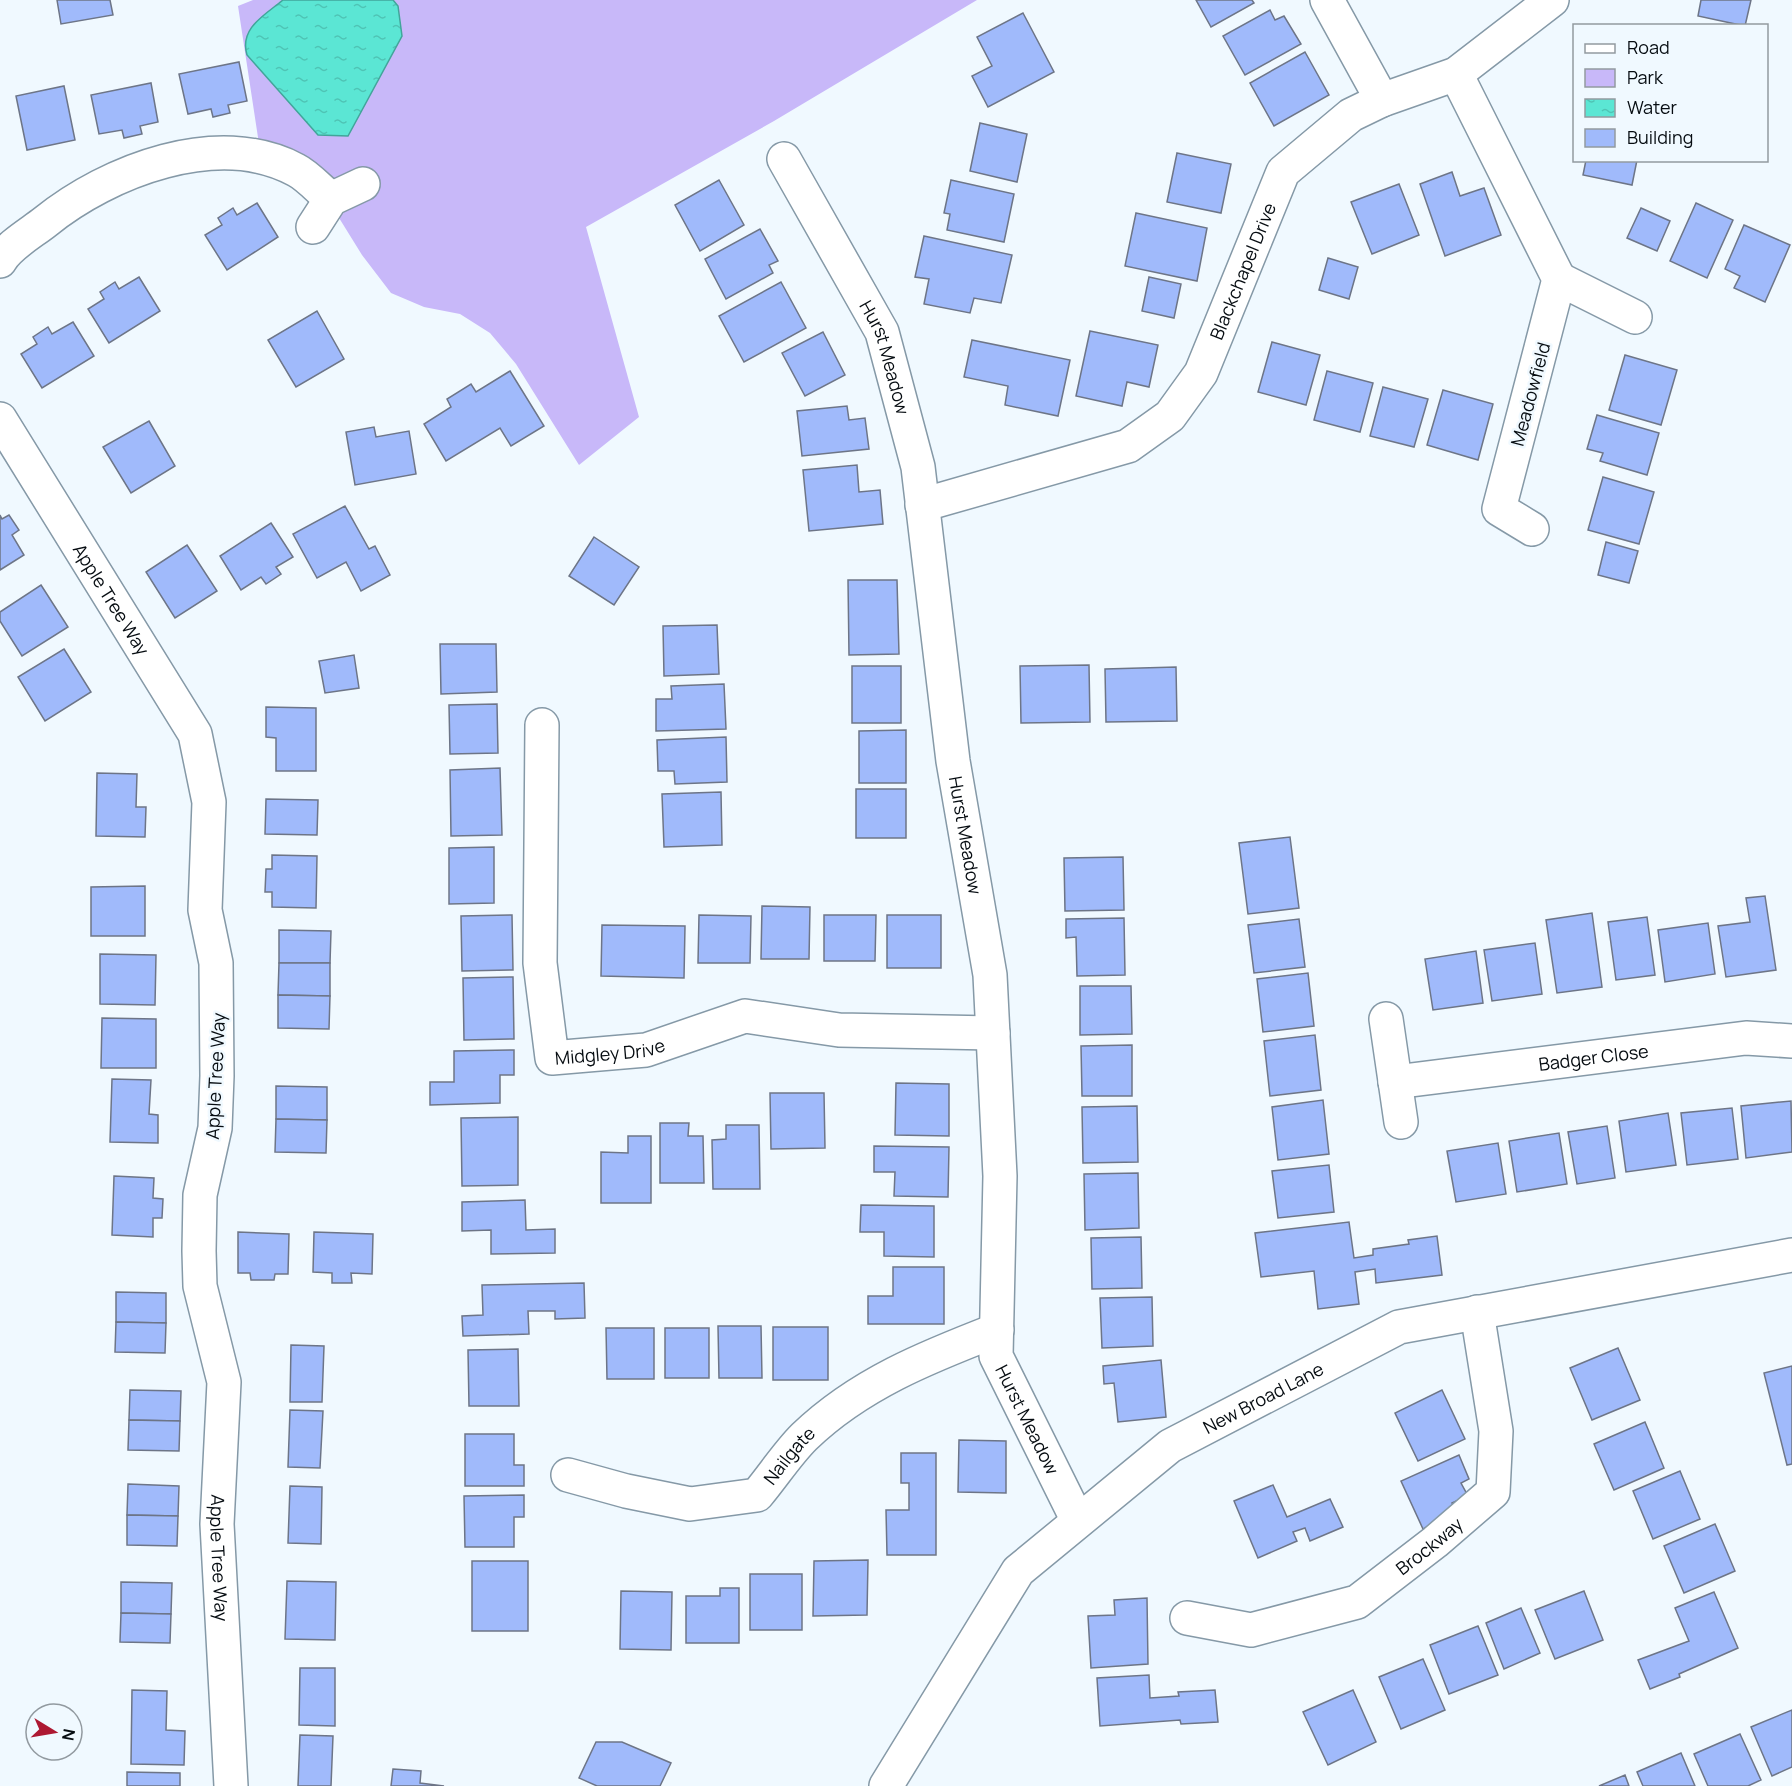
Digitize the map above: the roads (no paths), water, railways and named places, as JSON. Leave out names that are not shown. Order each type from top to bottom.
[{"type":"street","points":[[1327,0],[1382,100]]},
{"type":"street","name":"Blackchapel Drive","points":[[922,505],[1128,446],[1170,416],[1202,373],[1283,172],[1351,115],[1382,100],[1456,74],[1552,0]]},
{"type":"street","points":[[1456,74],[1559,279],[1635,317]]},
{"type":"street","points":[[0,261],[54,215],[108,181],[187,155],[260,157],[296,170],[331,199]]},
{"type":"street","name":"Hurst Meadow","points":[[784,159],[882,333],[918,467],[953,761],[990,975],[1000,1176],[996,1356],[1078,1521]]},
{"type":"street","points":[[313,228],[331,199],[363,183]]},
{"type":"street","name":"Meadowfield","points":[[1532,529],[1487,511],[1559,279]]},
{"type":"street","name":"Apple Tree Way","points":[[0,419],[195,734],[209,802],[205,910],[216,963],[217,1066],[215,1128],[200,1195],[199,1251],[200,1286],[224,1382],[217,1524],[231,1786]]},
{"type":"street","name":"Midgley Drive","points":[[542,725],[540,963],[552,1058],[646,1050],[745,1016],[839,1030],[993,1033]]},
{"type":"street","points":[[1386,1019],[1401,1122]]},
{"type":"street","name":"Badger Close","points":[[1395,1082],[1746,1038],[1792,1041]]},
{"type":"street","name":"New Broad Lane","points":[[886,1786],[1018,1571],[1170,1446],[1399,1328],[1792,1255]]},
{"type":"street","name":"Brockway","points":[[1187,1618],[1251,1630],[1357,1602],[1435,1542],[1493,1492],[1496,1431],[1477,1312]]},
{"type":"street","name":"Nailgate","points":[[568,1475],[626,1491],[690,1504],[758,1495],[804,1437],[861,1391],[921,1359],[997,1330]]},
{"type":"water","points":[[283,0],[393,0],[398,6],[402,36],[348,136],[318,135],[247,55],[247,37],[250,30],[255,23]]}]
